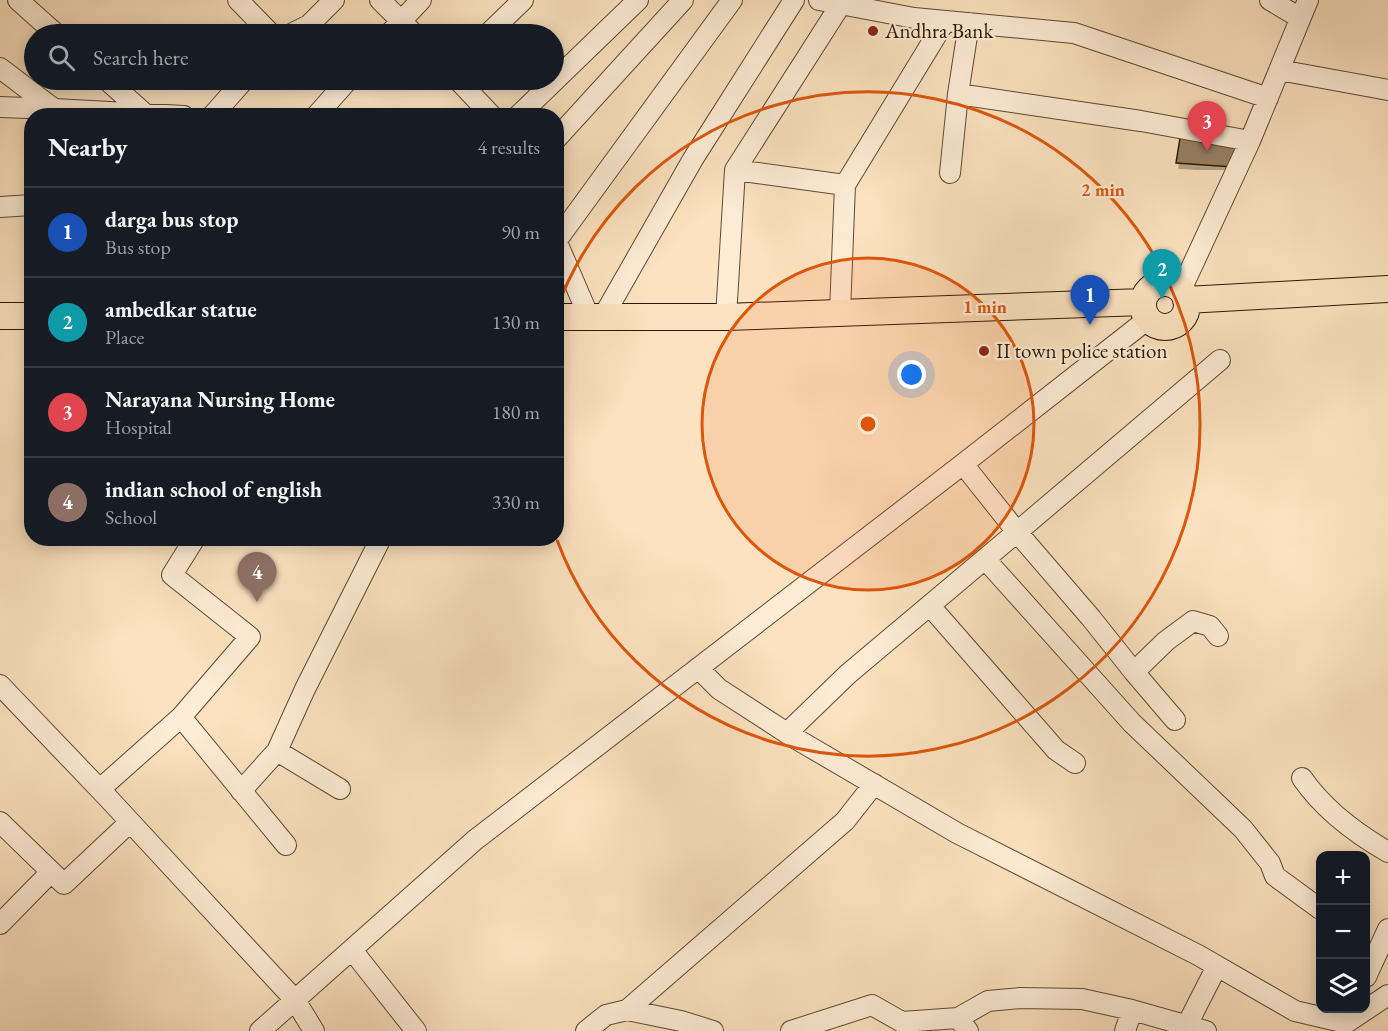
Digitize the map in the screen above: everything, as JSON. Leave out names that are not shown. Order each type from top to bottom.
[{"type":"main road","points":[[1145,310],[1148,291],[1158,284],[1170,284],[1183,295],[1388,290]]},
{"type":"main road","points":[[564,317],[726,317],[840,312],[1145,310],[1159,326],[1172,326],[1185,313],[1183,295]]},
{"type":"main road","points":[[0,316],[24,316]]},
{"type":"street","points":[[18,0],[45,24]]},
{"type":"street","points":[[238,0],[261,24]]},
{"type":"street","points":[[310,24],[334,0]]},
{"type":"street","points":[[380,0],[397,24]]},
{"type":"street","points":[[405,24],[421,0]]},
{"type":"street","points":[[498,24],[523,0]]},
{"type":"street","points":[[564,72],[638,0]]},
{"type":"street","points":[[564,130],[683,0]]},
{"type":"street","points":[[564,230],[732,0]]},
{"type":"street","points":[[596,317],[794,0]]},
{"type":"street","points":[[819,0],[914,18],[1074,33],[1268,98]]},
{"type":"street","points":[[1183,295],[1251,141],[1304,9],[1270,0]]},
{"type":"street","points":[[726,317],[735,170],[841,4]]},
{"type":"street","points":[[840,312],[845,185],[945,21]]},
{"type":"street","points":[[950,173],[958,94],[969,23]]},
{"type":"street","points":[[0,68],[24,86]]},
{"type":"street","points":[[1279,70],[1388,90]]},
{"type":"street","points":[[29,90],[53,108]]},
{"type":"street","points":[[118,90],[138,108]]},
{"type":"street","points":[[219,108],[235,90]]},
{"type":"street","points":[[323,108],[339,90]]},
{"type":"street","points":[[467,90],[484,108]]},
{"type":"street","points":[[526,108],[545,90]]},
{"type":"street","points":[[958,94],[1141,121],[1251,141]]},
{"type":"street","points":[[0,107],[27,108]]},
{"type":"street","points":[[735,170],[845,185]]},
{"type":"street","points":[[0,207],[24,206]]},
{"type":"street","points":[[564,254],[596,317]]},
{"type":"street","points":[[260,1031],[475,840],[963,464],[1145,310]]},
{"type":"street","points":[[788,733],[848,674],[1220,360]]},
{"type":"street","points":[[963,464],[1175,720]]},
{"type":"street","points":[[100,789],[182,717],[250,637],[172,575],[190,546]]},
{"type":"street","points":[[242,791],[277,752],[305,689],[377,546]]},
{"type":"street","points":[[985,559],[1132,723],[1243,829],[1270,863],[1275,876],[1316,906]]},
{"type":"street","points":[[930,606],[1056,750],[1075,763]]},
{"type":"street","points":[[1134,672],[1166,641],[1193,621],[1210,626],[1218,636]]},
{"type":"street","points":[[698,668],[719,689],[788,733],[957,833],[1104,906],[1217,966],[1295,1011],[1353,1021],[1388,996]]},
{"type":"street","points":[[0,685],[100,789],[295,1000],[314,1031]]},
{"type":"street","points":[[182,717],[286,844]]},
{"type":"street","points":[[277,752],[340,789]]},
{"type":"street","points":[[1302,778],[1314,796],[1358,835],[1388,852]]},
{"type":"street","points":[[627,1010],[844,821],[874,784]]},
{"type":"street","points":[[0,822],[64,884],[130,822]]},
{"type":"street","points":[[0,924],[51,872]]},
{"type":"street","points":[[1370,965],[1388,929]]},
{"type":"street","points":[[352,950],[416,1031]]},
{"type":"street","points":[[791,1031],[872,1005],[902,1022],[963,1024],[988,1001],[1020,998],[1082,999],[1132,1010],[1194,1028],[1217,966]]},
{"type":"street","points":[[586,1031],[606,1015],[627,1010],[681,1021],[713,1031]]},
{"type":"street","points":[[1125,1031],[1132,1010]]},
{"type":"building","points":[[1180,138],[1237,148],[1233,167],[1176,163]]},
{"type":"place","name":"Andhra Bank","points":[[873,31]]},
{"type":"place","name":"Narayana Nursing Home","points":[[1207,151]]},
{"type":"place","name":"ambedkar statue","points":[[1162,299]]},
{"type":"place","name":"darga bus stop","points":[[1090,325]]},
{"type":"place","name":"II town police station","points":[[984,351]]},
{"type":"place","name":"indian school of english","points":[[257,602]]}]
